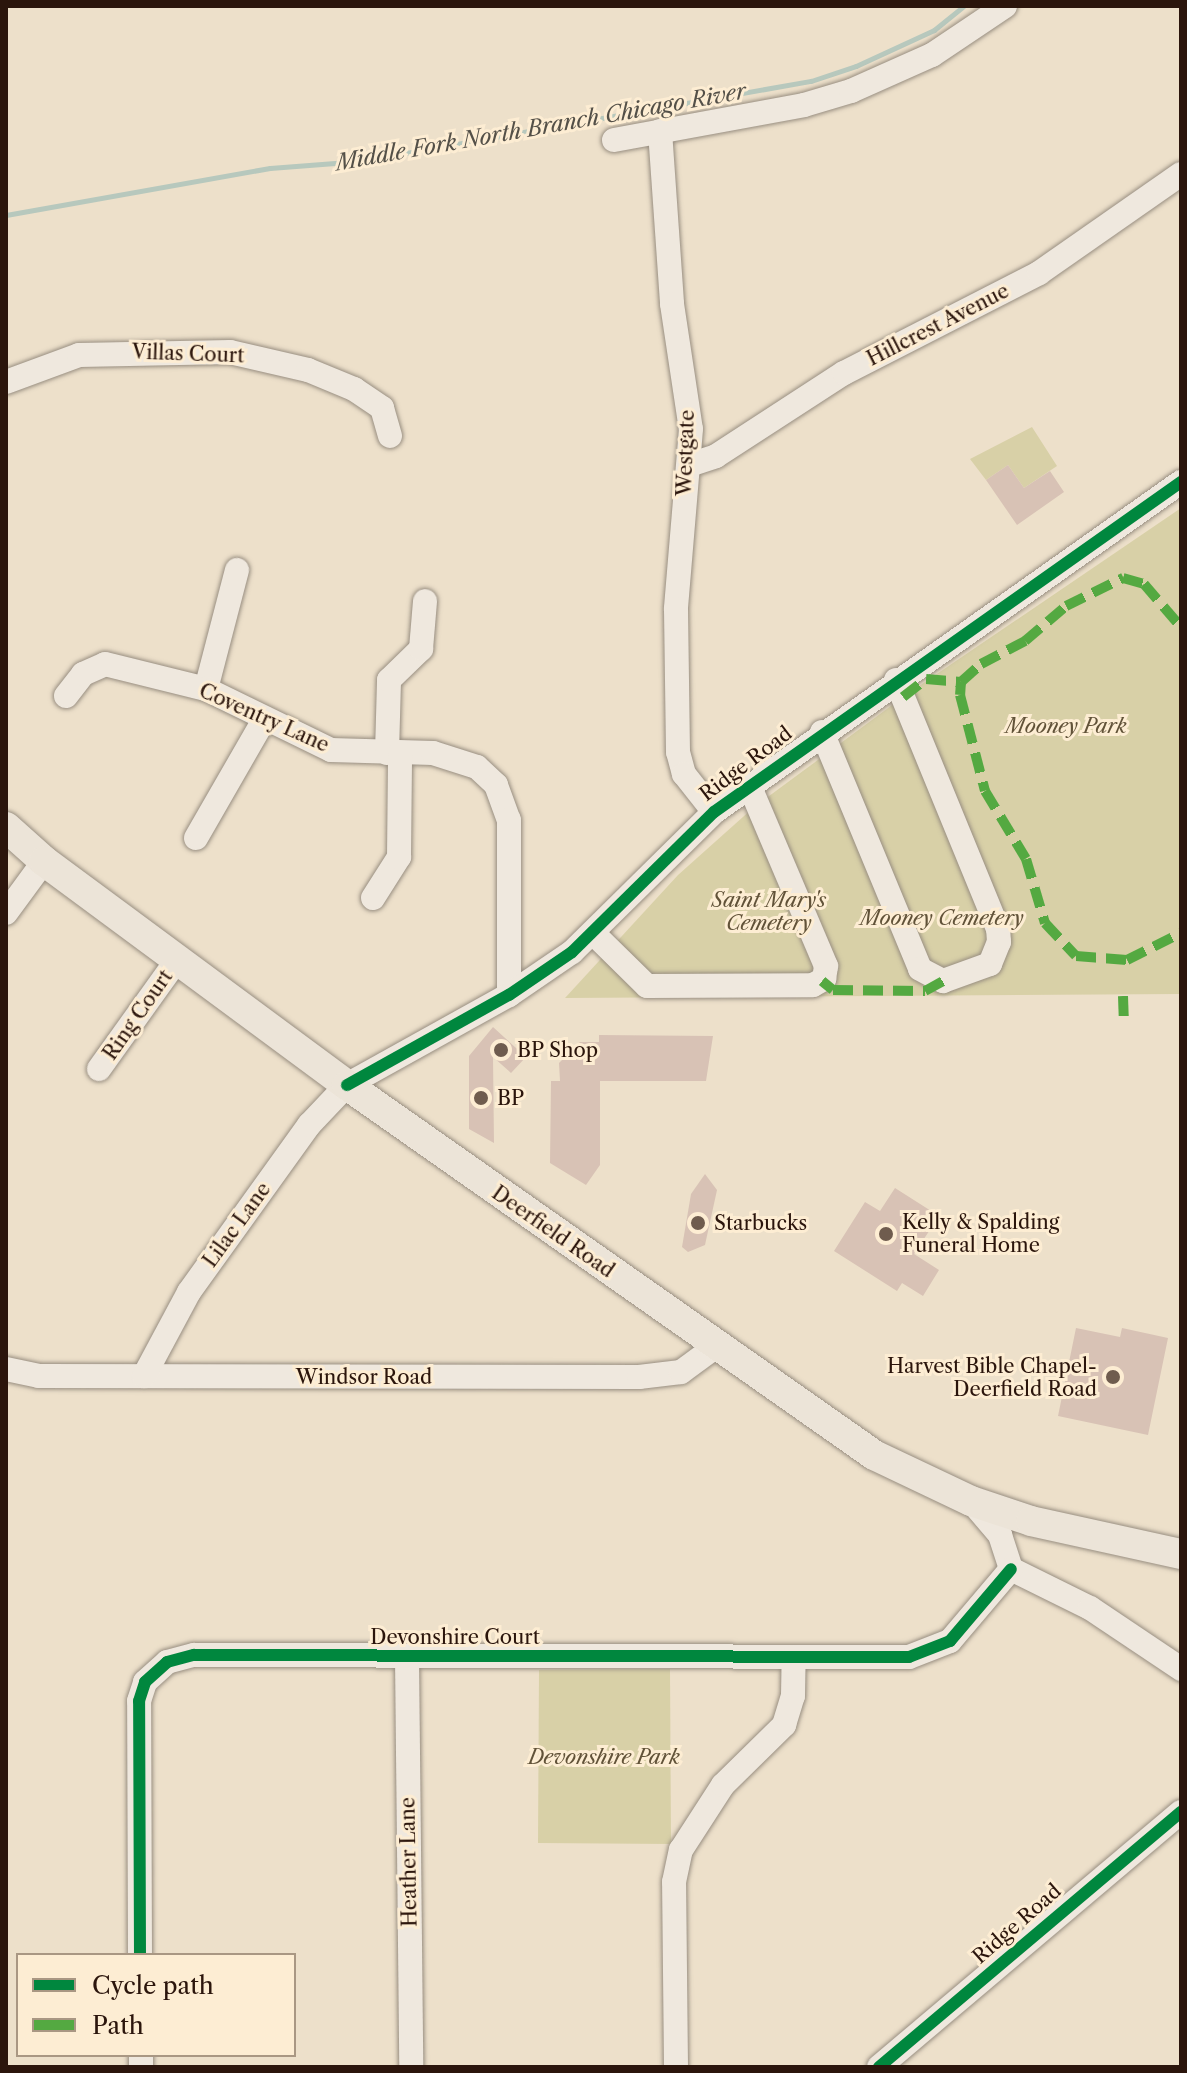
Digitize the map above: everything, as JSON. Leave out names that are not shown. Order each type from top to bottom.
[{"type":"main road","name":"Deerfield Road","points":[[6,827],[44,861],[347,1085],[715,1347],[874,1455],[971,1501],[1031,1521],[1149,1543],[1181,1554]]},
{"type":"main road","name":"Deerfield Road","points":[[1149,1543],[1181,1538]]},
{"type":"street","points":[[614,140],[804,105],[851,91],[932,55],[1005,6]]},
{"type":"street","name":"Westgate","points":[[660,131],[672,304],[691,429],[676,609],[678,752],[684,774],[714,812]]},
{"type":"street","name":"Hillcrest Avenue","points":[[689,465],[716,456],[844,373],[1039,273],[1181,174]]},
{"type":"street","name":"Villas Court","points":[[6,382],[79,355],[230,352],[295,366],[354,389],[382,408],[390,436]]},
{"type":"street","name":"Ridge Road","points":[[347,1085],[509,995],[594,934],[714,812],[749,785],[1181,482]]},
{"type":"street","points":[[206,689],[237,570]]},
{"type":"street","points":[[373,898],[399,857],[389,680],[421,649],[425,601]]},
{"type":"street","name":"Coventry Lane","points":[[66,696],[83,674],[105,664],[206,689],[331,750],[449,755],[477,767],[504,800],[510,834],[509,995]]},
{"type":"street","points":[[822,732],[920,969],[943,981],[990,964],[999,942],[998,929],[896,680]]},
{"type":"street","points":[[196,838],[265,718]]},
{"type":"street","points":[[594,934],[647,986],[813,985],[824,979],[826,966],[749,785]]},
{"type":"street","points":[[6,913],[44,861]]},
{"type":"street","name":"Ring Court","points":[[99,1069],[177,960]]},
{"type":"street","name":"Lilac Lane","points":[[144,1376],[189,1292],[309,1125],[347,1085]]},
{"type":"street","name":"Windsor Road","points":[[6,1369],[39,1376],[639,1377],[681,1372],[715,1347]]},
{"type":"street","points":[[971,1501],[1000,1535],[1011,1569],[1090,1608],[1181,1669]]},
{"type":"street","name":"Devonshire Court","points":[[140,1953],[139,1701],[153,1672],[167,1662],[194,1655],[909,1657],[939,1648],[962,1630],[1011,1569]]},
{"type":"street","name":"Heather Lane","points":[[407,1657],[411,2067]]},
{"type":"street","points":[[676,2067],[674,1882],[681,1850],[723,1785],[784,1725],[793,1696],[794,1657]]},
{"type":"street","name":"Ridge Road","points":[[879,2067],[1181,1812]]},
{"type":"green space","points":[[1032,427],[1057,466],[1024,488],[1008,465],[986,480],[970,459]]},
{"type":"green space","points":[[1181,508],[1181,994],[565,998],[678,875],[753,808],[903,697]]},
{"type":"green space","name":"Devonshire Park","points":[[670,1669],[671,1844],[538,1843],[539,1670]]},
{"type":"building","points":[[1008,465],[1024,488],[1050,471],[1064,492],[1017,525],[986,480]]},
{"type":"building","name":"BP","points":[[493,1027],[526,1057],[511,1073],[493,1057],[494,1143],[469,1129],[469,1056]]},
{"type":"building","points":[[599,1035],[713,1036],[706,1081],[600,1081],[600,1165],[586,1185],[550,1163],[551,1081],[560,1081],[559,1063],[580,1042],[599,1042]]},
{"type":"building","name":"Starbucks","points":[[705,1174],[717,1190],[705,1245],[688,1252],[682,1247],[691,1194]]},
{"type":"building","name":"Kelly & Spalding Funeral Home","points":[[895,1188],[939,1216],[914,1254],[939,1270],[923,1296],[902,1283],[897,1291],[834,1251],[865,1202],[880,1211]]},
{"type":"building","name":"Harvest Bible Chapel- Deerfield Road","points":[[1076,1328],[1120,1337],[1122,1328],[1168,1338],[1148,1435],[1058,1416]]},
{"type":"waterway","name":"Middle Fork North Branch Chicago River","points":[[6,215],[270,168],[361,161],[811,81],[856,66],[934,30],[964,6]]},
{"type":"marked path","points":[[961,682],[981,664],[1025,641],[1066,606],[1123,578],[1144,584],[1181,627]]},
{"type":"marked path","points":[[903,697],[926,679],[961,682],[960,695],[985,791],[1026,859],[1045,923],[1076,956],[1127,960],[1181,933]]},
{"type":"marked path","points":[[822,981],[833,990],[925,991],[943,981]]},
{"type":"marked path","points":[[1123,996],[1124,1023]]},
{"type":"cycle path","points":[[347,1085],[509,995],[572,952],[714,812],[1181,482]]},
{"type":"cycle path","points":[[140,1953],[139,1701],[145,1682],[167,1662],[194,1655],[909,1657],[950,1641],[1011,1569]]},
{"type":"cycle path","points":[[879,2067],[1181,1812]]},
{"type":"place","name":"BP Shop","points":[[501,1050]]},
{"type":"place","name":"BP","points":[[481,1098]]},
{"type":"place","name":"Starbucks","points":[[698,1223]]},
{"type":"place","name":"Kelly & Spalding Funeral Home","points":[[886,1234]]},
{"type":"place","name":"Harvest Bible Chapel- Deerfield Road","points":[[1113,1377]]},
{"type":"park label","name":"Mooney Park","points":[[1066,726]]},
{"type":"park label","name":"Saint Mary's Cemetery","points":[[769,912]]},
{"type":"park label","name":"Mooney Cemetery","points":[[942,918]]}]
